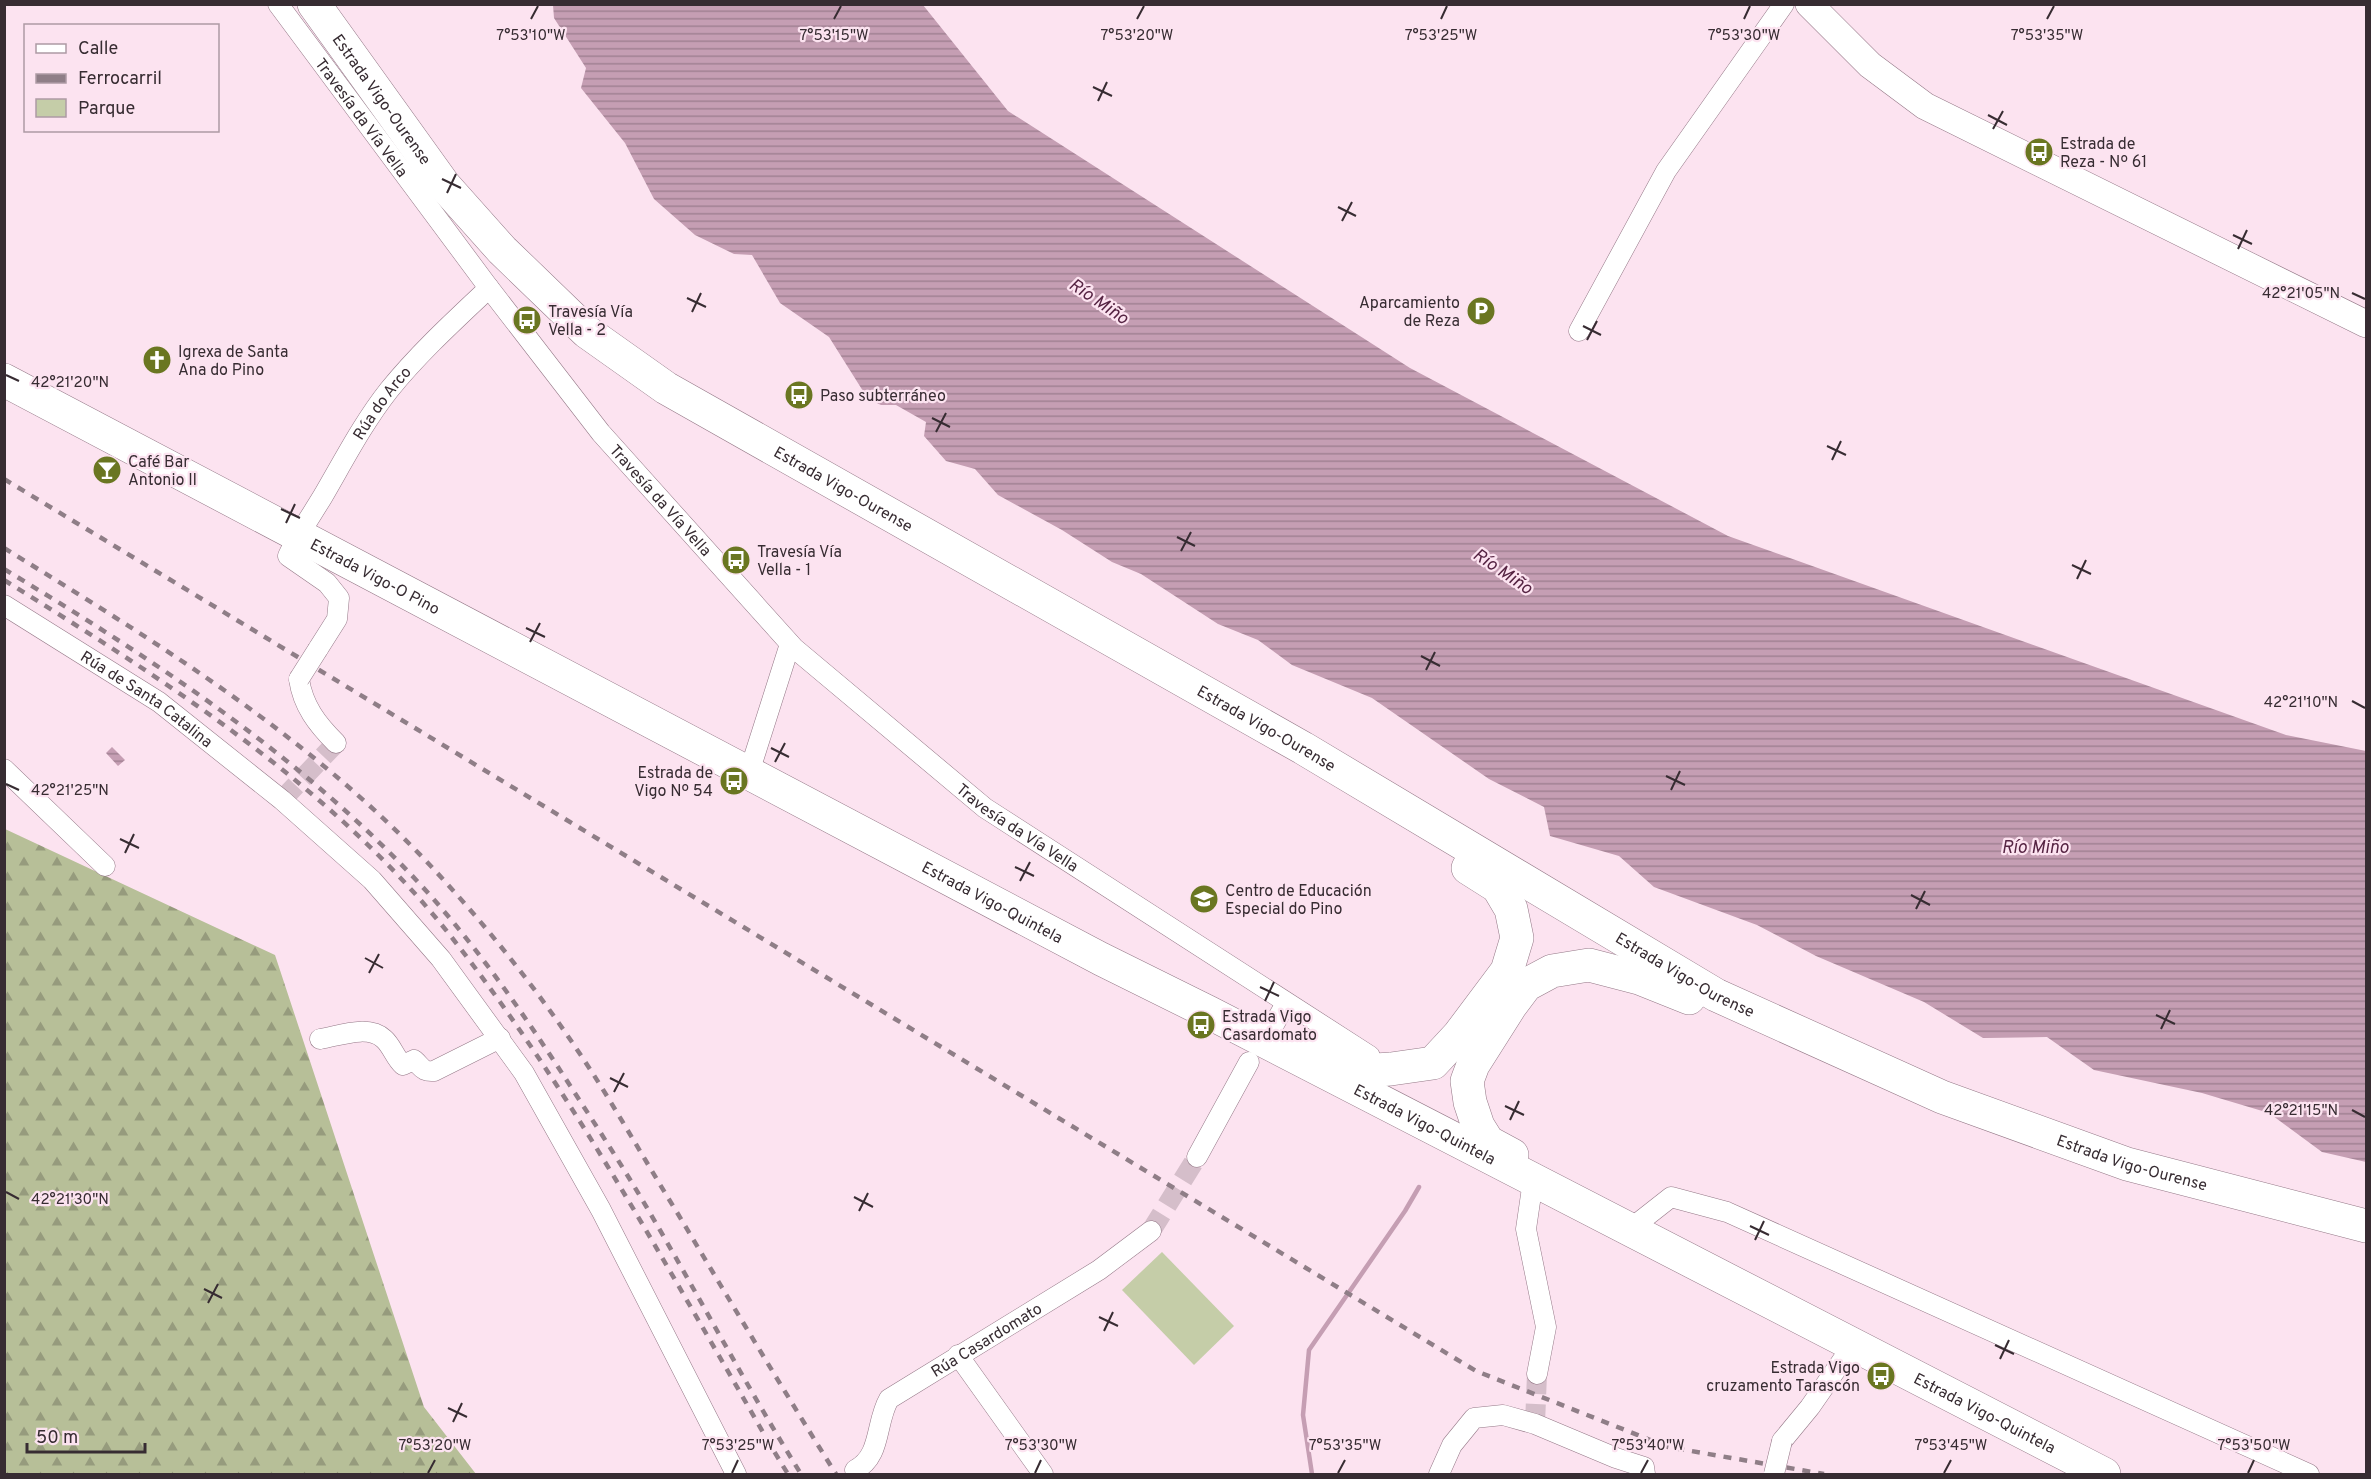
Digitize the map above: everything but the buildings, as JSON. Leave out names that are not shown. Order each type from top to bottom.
[{"type":"highway","name":"Estrada Vigo-Ourense","points":[[314,4],[444,185],[501,250],[587,332],[666,388],[1303,748],[1716,995],[1942,1096],[2127,1164],[2367,1226]]},
{"type":"highway","name":"Estrada Vigo-O Pino","points":[[4,380],[748,771]]},
{"type":"highway","points":[[1101,959],[1278,1016],[1376,1070],[1433,1063],[1460,1035],[1506,971],[1517,938],[1511,909],[1498,887],[1104,636]]},
{"type":"highway","name":"Estrada Vigo-Quintela","points":[[748,771],[1101,959],[2104,1474]]},
{"type":"highway","points":[[1629,1230],[1604,1204],[1488,1142],[1478,1126],[1470,1102],[1467,1081],[1473,1065],[1526,985],[1552,971],[1589,965],[1639,978],[1826,1057],[1942,1096]]},
{"type":"main road","points":[[1809,4],[1870,65],[1925,106],[2367,324]]},
{"type":"street","name":"Travesía da Vía Vella","points":[[278,4],[489,288],[602,433],[790,644],[985,808],[1278,1016]]},
{"type":"street","points":[[1579,331],[1666,171],[1784,4]]},
{"type":"street","name":"Rúa do Arco","points":[[297,535],[360,432],[389,391],[431,343],[489,288]]},
{"type":"street","points":[[297,535],[288,556],[327,582],[339,597],[337,619],[299,679],[302,698],[320,727],[336,743]]},
{"type":"street","name":"Rúa de Santa Catalina","points":[[4,605],[159,702],[282,800],[372,880],[441,959],[524,1073],[602,1210],[736,1474]]},
{"type":"street","points":[[748,771],[790,644]]},
{"type":"street","points":[[4,769],[105,866]]},
{"type":"street","points":[[1210,1013],[1240,1045],[1249,1062]]},
{"type":"street","points":[[320,1039],[364,1031],[376,1033],[384,1039],[403,1065],[414,1060],[421,1069],[427,1072],[434,1071],[500,1038]]},
{"type":"street","points":[[1249,1062],[1293,1056]]},
{"type":"street","points":[[1197,1157],[1249,1062]]},
{"type":"street","points":[[1533,1180],[1526,1229],[1545,1327],[1537,1374]]},
{"type":"street","points":[[1629,1230],[1671,1197],[1727,1212],[2309,1474]]},
{"type":"street","name":"Rúa Casardomato","points":[[855,1470],[866,1465],[873,1453],[882,1411],[889,1399],[1099,1270],[1152,1231]]},
{"type":"street","points":[[1774,1474],[1782,1442],[1810,1407],[1852,1345]]},
{"type":"street","points":[[958,1355],[1043,1474]]},
{"type":"street","points":[[1439,1474],[1452,1445],[1474,1418],[1503,1415],[1535,1424],[1616,1458],[1644,1467],[1645,1474]]},
{"type":"green space","points":[[5,829],[275,955],[424,1407],[476,1474],[5,1474]]},
{"type":"green space","points":[[1162,1252],[1234,1326],[1194,1365],[1122,1290]]},
{"type":"water","name":"Río Miño","points":[[553,5],[923,5],[1008,111],[1410,368],[1728,536],[2286,735],[2366,751],[2366,1162],[2322,1152],[2269,1113],[2202,1093],[2094,1070],[2047,1037],[1983,1038],[1924,1002],[1816,956],[1757,925],[1654,887],[1619,856],[1550,836],[1544,807],[1489,779],[1372,698],[1292,665],[1258,640],[1218,624],[1141,574],[1112,562],[1062,530],[998,495],[975,469],[946,461],[924,436],[926,422],[896,405],[881,405],[868,399],[829,337],[780,303],[752,255],[734,254],[695,235],[654,199],[625,143],[581,88],[586,68],[554,18]]},
{"type":"water","points":[[112,747],[125,760],[118,766],[106,753]]},
{"type":"waterway","points":[[1312,1474],[1303,1415],[1309,1350],[1405,1211],[1419,1187]]},
{"type":"tunnel","points":[[282,800],[336,743]]},
{"type":"tunnel","points":[[1151,1231],[1197,1157]]},
{"type":"tunnel","points":[[1535,1424],[1537,1374]]},
{"type":"railway","points":[[4,479],[1476,1371],[1668,1447],[1824,1474]]},
{"type":"railway","points":[[4,548],[171,654],[226,691],[279,731],[331,772],[380,816],[451,888],[520,971],[583,1058],[836,1474]]},
{"type":"railway","points":[[4,569],[174,677],[282,757],[383,846],[429,894],[464,935],[512,1000],[605,1139],[801,1474]]},
{"type":"railway","points":[[4,580],[126,657],[245,740],[355,833],[406,884],[453,939],[492,991],[566,1099],[788,1474]]},
{"type":"place","name":"Estrada de Reza - Nº 61","points":[[2039,152]]},
{"type":"place","name":"Aparcamiento de Reza","points":[[1481,311]]},
{"type":"place","name":"Travesía Vía Vella - 2","points":[[527,320]]},
{"type":"place","name":"Igrexa de Santa Ana do Pino","points":[[157,360]]},
{"type":"place","name":"Paso subterráneo","points":[[799,395]]},
{"type":"place","name":"Café Bar Antonio II","points":[[107,470]]},
{"type":"place","name":"Travesía Vía Vella - 1","points":[[736,560]]},
{"type":"place","name":"Estrada de Vigo Nº 54","points":[[734,781]]},
{"type":"place","name":"Centro de Educación Especial do Pino","points":[[1204,899]]},
{"type":"place","name":"Estrada Vigo Casardomato","points":[[1201,1025]]},
{"type":"place","name":"Estrada Vigo cruzamento Tarascón","points":[[1881,1376]]}]
